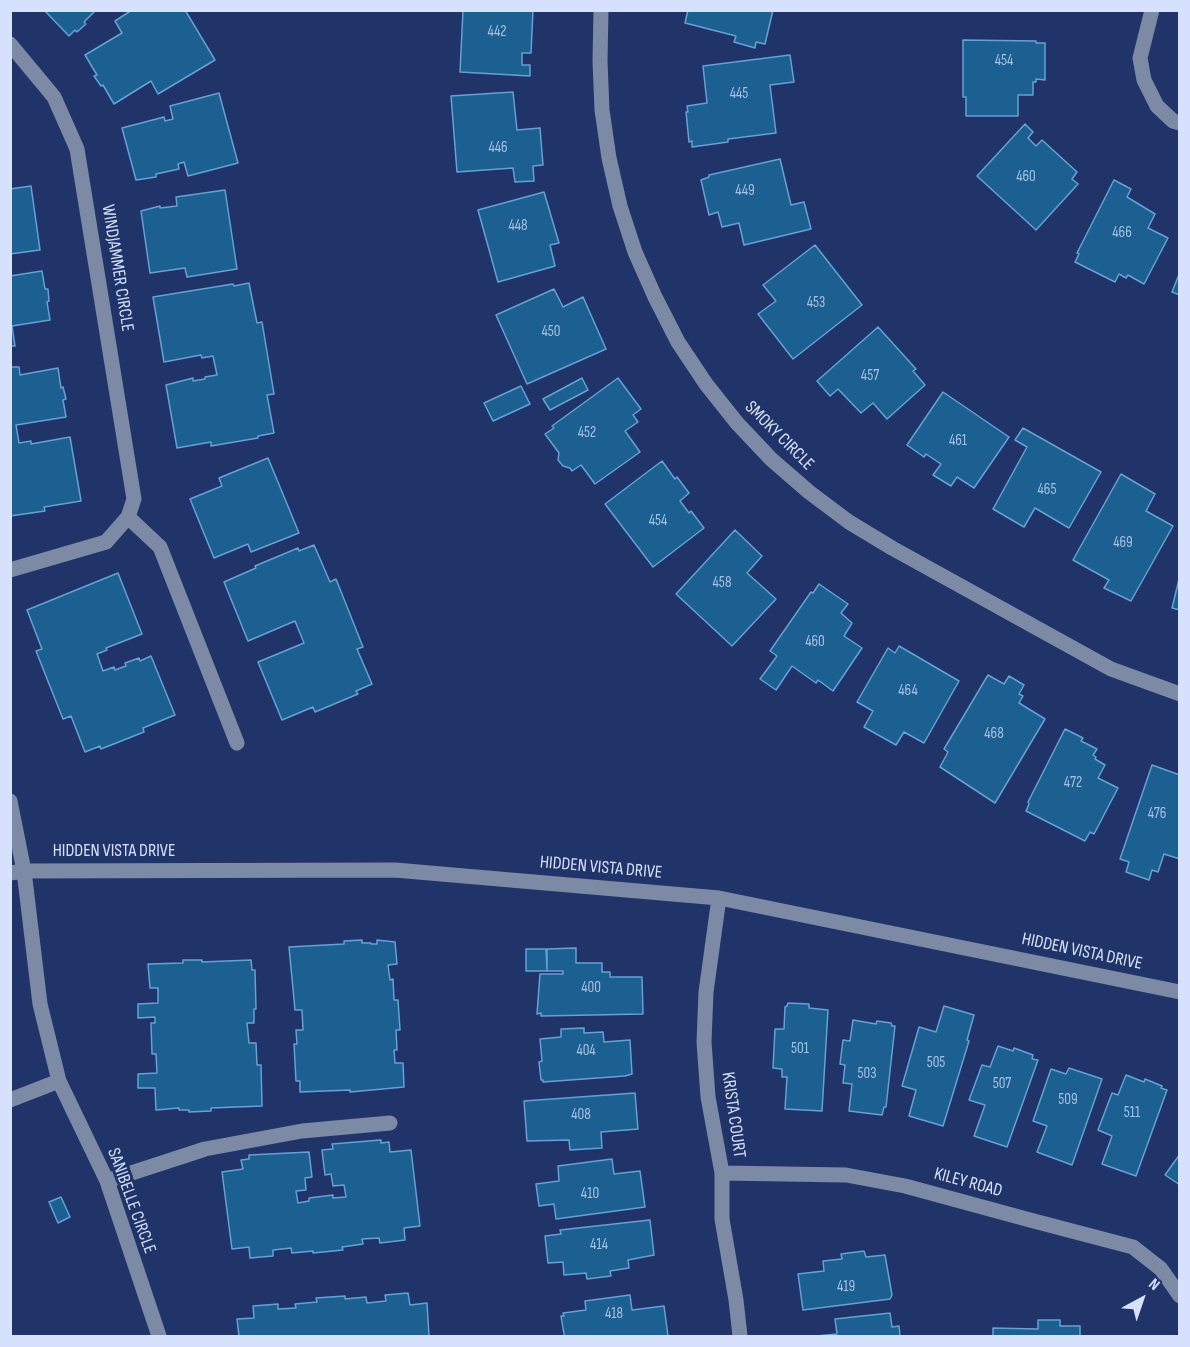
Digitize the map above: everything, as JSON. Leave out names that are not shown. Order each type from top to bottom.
[{"type":"street","name":"SMOKY CIRCLE","points":[[601,10],[602,110],[609,158],[620,206],[635,252],[678,342],[706,384],[737,423],[771,459],[809,492],[858,527],[1111,669],[1179,694]]},
{"type":"street","points":[[1152,10],[1140,58],[1144,80],[1157,106],[1173,121],[1179,123]]},
{"type":"street","name":"WINDJAMMER CIRCLE","points":[[10,44],[54,97],[77,149],[134,499],[128,517]]},
{"type":"street","points":[[10,570],[106,542],[128,517],[160,547],[237,743]]},
{"type":"street","points":[[10,801],[17,872]]},
{"type":"street","name":"HIDDEN VISTA DRIVE","points":[[17,872],[395,870],[719,898],[1179,992]]},
{"type":"street","name":"SANIBELLE CIRCLE","points":[[17,872],[40,1004],[59,1081],[107,1181],[159,1336]]},
{"type":"street","name":"KRISTA COURT","points":[[719,898],[706,992],[704,1042],[708,1097],[722,1173],[722,1219],[740,1336]]},
{"type":"street","points":[[10,1100],[59,1081]]},
{"type":"street","points":[[107,1181],[205,1149],[302,1131],[390,1123]]},
{"type":"street","name":"KILEY ROAD","points":[[722,1173],[846,1175],[935,1194],[1133,1248],[1161,1269],[1179,1296]]},
{"type":"building","points":[[44,10],[96,10],[84,22],[86,24],[69,36]]},
{"type":"building","points":[[132,10],[185,10],[215,60],[158,94],[151,81],[114,104],[103,85],[101,86],[94,76],[97,75],[85,55],[122,33],[115,21]]},
{"type":"building","points":[[463,10],[533,10],[531,53],[522,53],[522,65],[530,65],[530,76],[460,72]]},
{"type":"building","points":[[688,10],[773,10],[765,44],[756,42],[755,48],[734,42],[736,36],[685,23]]},
{"type":"building","points":[[963,40],[1045,43],[1045,80],[1036,79],[1036,82],[1033,82],[1033,95],[1018,95],[1018,116],[966,116],[966,97],[963,97]]},
{"type":"building","points":[[790,55],[794,82],[770,85],[776,133],[728,139],[728,142],[692,147],[692,141],[689,142],[686,112],[688,112],[687,106],[707,103],[703,66]]},
{"type":"building","points":[[513,92],[517,130],[540,128],[543,165],[533,166],[534,181],[515,182],[513,168],[457,172],[451,96]]},
{"type":"building","points":[[219,93],[238,163],[188,176],[184,162],[178,164],[179,169],[156,174],[156,177],[136,180],[122,128],[164,117],[165,121],[173,119],[170,106]]},
{"type":"building","points":[[1025,124],[1033,132],[1028,138],[1036,146],[1042,140],[1077,172],[1072,179],[1078,184],[1036,230],[977,176]]},
{"type":"building","points":[[780,159],[791,205],[804,202],[811,229],[744,245],[739,223],[722,227],[718,212],[709,215],[701,180],[709,175]]},
{"type":"building","points":[[1114,180],[1131,189],[1127,197],[1155,214],[1148,228],[1168,238],[1144,284],[1128,275],[1126,278],[1119,274],[1115,282],[1075,262],[1079,254],[1077,253]]},
{"type":"building","points":[[31,186],[40,250],[10,254],[10,189]]},
{"type":"building","points":[[225,190],[237,269],[187,277],[185,268],[150,273],[141,211],[160,206],[160,208],[177,206],[176,197]]},
{"type":"building","points":[[544,192],[559,243],[550,245],[555,266],[498,282],[478,210]]},
{"type":"building","points":[[815,245],[862,305],[793,359],[758,314],[776,301],[763,285]]},
{"type":"building","points":[[42,271],[45,289],[48,289],[49,301],[47,302],[50,320],[12,326],[15,346],[10,346],[10,276]]},
{"type":"building","points":[[1180,272],[1180,295],[1172,292]]},
{"type":"building","points":[[249,283],[257,323],[262,322],[274,394],[267,395],[274,433],[211,446],[211,442],[177,448],[166,385],[217,375],[213,356],[202,358],[201,355],[164,362],[153,297]]},
{"type":"building","points":[[554,289],[563,307],[583,297],[606,349],[527,384],[496,315]]},
{"type":"building","points":[[878,327],[916,369],[913,371],[925,385],[887,419],[873,403],[861,413],[838,389],[830,396],[817,381]]},
{"type":"building","points":[[10,367],[19,367],[20,375],[58,368],[61,388],[63,387],[66,399],[63,400],[66,417],[16,425],[19,443],[31,441],[31,444],[70,437],[81,501],[44,507],[45,511],[10,516]]},
{"type":"building","points":[[582,378],[588,390],[550,410],[543,399]]},
{"type":"building","points":[[618,378],[641,409],[633,415],[638,422],[625,431],[640,452],[595,484],[581,465],[572,471],[563,466],[558,460],[559,453],[545,434],[554,428],[552,426]]},
{"type":"building","points":[[521,386],[530,404],[493,421],[484,403]]},
{"type":"building","points":[[943,392],[1009,437],[974,488],[957,477],[951,486],[933,475],[941,464],[926,454],[924,457],[907,445]]},
{"type":"building","points":[[1023,428],[1101,472],[1069,528],[1035,508],[1024,527],[993,509],[1027,447],[1015,440]]},
{"type":"building","points":[[268,458],[299,533],[251,552],[248,544],[214,558],[190,499],[222,486],[219,478]]},
{"type":"building","points":[[662,461],[689,493],[680,501],[704,528],[653,567],[605,504]]},
{"type":"building","points":[[1121,474],[1155,494],[1146,511],[1173,526],[1131,601],[1104,588],[1109,580],[1073,560]]},
{"type":"building","points":[[735,530],[762,556],[747,573],[776,599],[732,646],[676,594]]},
{"type":"building","points":[[314,545],[330,582],[336,579],[363,647],[357,649],[372,684],[356,691],[358,694],[315,712],[313,707],[282,720],[258,662],[304,643],[295,621],[248,641],[224,582],[298,548],[299,551]]},
{"type":"building","points":[[118,573],[142,634],[106,648],[107,650],[97,654],[103,671],[114,667],[115,670],[126,666],[125,663],[139,658],[140,661],[151,656],[175,715],[143,728],[144,732],[101,749],[100,746],[85,752],[71,716],[63,719],[36,651],[42,649],[27,610]]},
{"type":"building","points":[[1180,575],[1180,610],[1172,608]]},
{"type":"building","points":[[819,584],[848,604],[841,613],[852,623],[844,636],[862,648],[833,691],[818,680],[816,683],[792,666],[776,690],[760,679],[777,656],[770,651]]},
{"type":"building","points":[[899,646],[959,681],[924,743],[904,732],[896,745],[864,727],[873,711],[857,702],[888,648],[895,653]]},
{"type":"building","points":[[988,675],[1004,684],[1009,676],[1024,685],[1019,694],[1023,696],[1019,703],[1045,719],[995,803],[940,767],[948,752],[944,749]]},
{"type":"building","points":[[1065,729],[1083,738],[1081,741],[1097,749],[1093,755],[1095,759],[1105,765],[1098,778],[1118,788],[1094,834],[1090,832],[1085,841],[1026,811],[1028,802]]},
{"type":"building","points":[[1152,765],[1180,775],[1180,859],[1164,854],[1158,872],[1152,870],[1149,880],[1126,872],[1129,862],[1120,859]]},
{"type":"building","points":[[362,940],[362,943],[371,944],[377,944],[377,940],[395,942],[397,964],[388,965],[390,980],[393,979],[394,1000],[398,1000],[400,1030],[396,1030],[395,1063],[403,1063],[404,1087],[350,1092],[350,1090],[300,1092],[300,1081],[296,1081],[294,1044],[297,1044],[296,1030],[303,1030],[302,1010],[295,1010],[289,947],[344,944],[344,941]]},
{"type":"building","points":[[576,948],[576,963],[602,963],[602,972],[610,972],[610,977],[642,977],[643,1014],[541,1016],[541,1013],[537,1014],[540,974],[563,974],[563,971],[547,971],[547,949]]},
{"type":"building","points":[[526,949],[546,949],[547,971],[526,971]]},
{"type":"building","points":[[183,960],[202,960],[202,962],[251,960],[252,970],[255,970],[256,1009],[254,1009],[254,1023],[247,1023],[249,1043],[256,1043],[257,1065],[261,1065],[262,1106],[211,1108],[211,1111],[189,1112],[189,1110],[179,1110],[179,1108],[156,1110],[155,1088],[138,1088],[138,1074],[157,1073],[156,1054],[152,1054],[151,1023],[155,1023],[155,1017],[138,1018],[138,1004],[158,1003],[158,988],[150,988],[148,964],[183,963]]},
{"type":"building","points":[[788,1003],[809,1004],[809,1008],[828,1010],[822,1111],[785,1109],[787,1077],[782,1077],[782,1069],[773,1068],[775,1029],[784,1029],[785,1007]]},
{"type":"building","points":[[944,1006],[974,1015],[967,1040],[969,1041],[943,1126],[909,1116],[916,1090],[902,1086],[919,1027],[936,1032]]},
{"type":"building","points":[[853,1020],[876,1024],[877,1021],[891,1023],[895,1026],[886,1107],[882,1115],[849,1111],[852,1084],[843,1083],[845,1065],[840,1064],[843,1040],[850,1041]]},
{"type":"building","points":[[584,1028],[584,1033],[603,1032],[604,1042],[630,1040],[632,1074],[543,1082],[539,1062],[542,1061],[540,1039],[561,1037],[561,1029]]},
{"type":"building","points":[[998,1046],[1013,1051],[1014,1048],[1033,1055],[1032,1059],[1038,1060],[1007,1147],[974,1136],[985,1105],[969,1100],[982,1065],[990,1067]]},
{"type":"building","points":[[1069,1068],[1102,1079],[1072,1165],[1037,1152],[1047,1126],[1033,1121],[1051,1069],[1066,1074]]},
{"type":"building","points":[[1126,1075],[1144,1082],[1145,1079],[1167,1090],[1136,1176],[1102,1164],[1112,1136],[1098,1130],[1112,1093],[1118,1095]]},
{"type":"building","points":[[635,1093],[638,1129],[601,1132],[602,1148],[570,1150],[569,1140],[527,1141],[524,1101]]},
{"type":"building","points":[[381,1140],[381,1143],[389,1142],[390,1152],[411,1150],[420,1226],[404,1228],[405,1240],[380,1243],[379,1238],[362,1239],[363,1244],[342,1247],[343,1250],[292,1253],[291,1248],[273,1250],[273,1256],[250,1258],[249,1247],[232,1249],[222,1172],[243,1169],[241,1160],[249,1159],[249,1155],[309,1152],[312,1177],[305,1178],[306,1190],[296,1191],[298,1203],[309,1201],[309,1198],[333,1195],[333,1198],[346,1197],[344,1185],[333,1186],[331,1174],[325,1175],[322,1150],[333,1149],[332,1144]]},
{"type":"building","points":[[1180,1154],[1180,1185],[1165,1175]]},
{"type":"building","points":[[612,1159],[614,1174],[640,1171],[645,1207],[556,1219],[554,1204],[539,1206],[536,1184],[559,1181],[558,1166]]},
{"type":"building","points":[[61,1197],[70,1217],[58,1223],[49,1202]]},
{"type":"building","points":[[650,1220],[654,1255],[628,1260],[629,1268],[610,1271],[611,1276],[587,1279],[586,1273],[564,1275],[563,1262],[548,1263],[545,1236],[561,1234],[560,1230]]},
{"type":"building","points":[[864,1251],[866,1257],[885,1255],[892,1295],[890,1299],[803,1310],[798,1274],[824,1271],[823,1261],[842,1259],[841,1254]]},
{"type":"building","points":[[408,1293],[410,1305],[427,1303],[429,1336],[239,1336],[237,1319],[254,1318],[253,1306],[278,1304],[278,1309],[296,1308],[295,1304],[317,1302],[316,1298],[345,1296],[345,1299],[366,1297],[367,1303],[386,1301],[385,1295]]},
{"type":"building","points":[[630,1295],[632,1310],[664,1306],[668,1336],[565,1336],[561,1316],[564,1316],[563,1313],[586,1310],[585,1301]]},
{"type":"building","points":[[890,1313],[892,1327],[899,1326],[900,1336],[816,1336],[837,1334],[835,1319]]},
{"type":"building","points":[[1038,1320],[1060,1320],[1060,1326],[1080,1326],[1080,1336],[993,1336],[993,1328],[1038,1329]]}]
